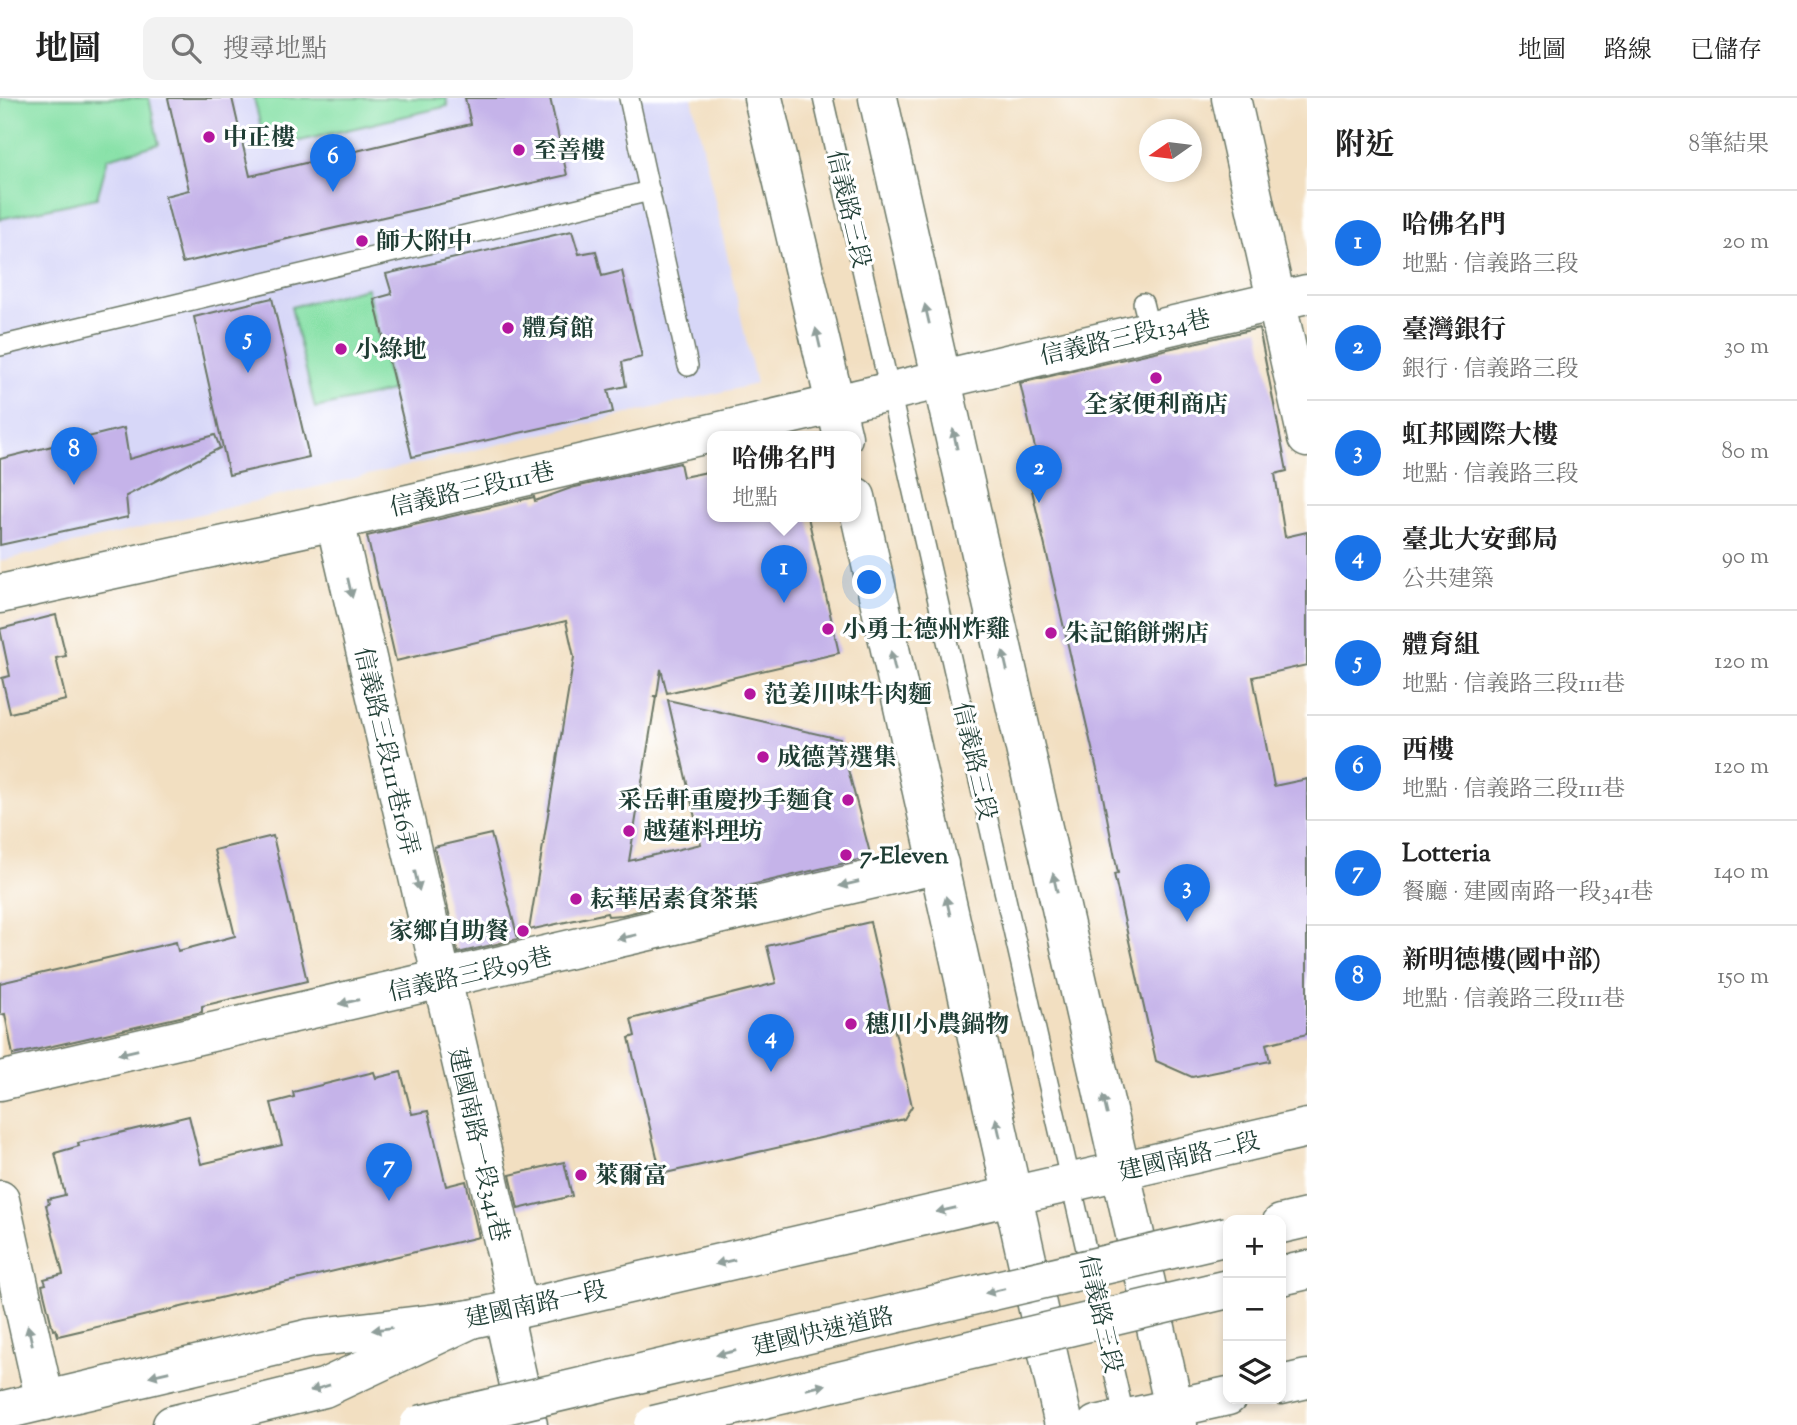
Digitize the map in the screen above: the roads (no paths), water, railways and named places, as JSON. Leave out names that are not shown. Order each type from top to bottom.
[{"type":"main road","points":[[763,98],[819,345],[839,420]]},
{"type":"main road","name":"信義路三段","points":[[877,98],[1176,1417]]},
{"type":"main road","points":[[1231,98],[1291,298],[1307,438]]},
{"type":"main road","name":"信義路三段134巷","points":[[943,380],[1146,317],[1291,298]]},
{"type":"main road","name":"信義路三段111巷","points":[[784,431],[839,420],[892,392],[943,380]]},
{"type":"main road","name":"信義路三段111巷","points":[[0,594],[335,521],[707,446]]},
{"type":"main road","points":[[861,519],[1064,1425]]},
{"type":"main road","name":"信義路三段111巷16弄","points":[[335,521],[440,981]]},
{"type":"main road","name":"信義路三段99巷","points":[[0,1081],[939,864]]},
{"type":"main road","name":"建國南路一段341巷","points":[[440,981],[498,1313],[528,1425]]},
{"type":"main road","name":"建國南路二段","points":[[1070,1182],[1307,1128]]},
{"type":"main road","name":"建國南路一段","points":[[0,1411],[311,1338],[498,1313],[1070,1182]]},
{"type":"main road","points":[[0,1200],[45,1401]]},
{"type":"main road","points":[[1286,1223],[1307,1218]]},
{"type":"main road","name":"建國快速道路","points":[[419,1425],[1223,1237]]},
{"type":"main road","points":[[1286,1275],[1307,1270]]},
{"type":"main road","points":[[654,1425],[1223,1290]]},
{"type":"main road","points":[[172,1425],[324,1388],[498,1313]]},
{"type":"main road","points":[[1286,1384],[1307,1379]]},
{"type":"main road","points":[[1116,1423],[1176,1417],[1223,1398]]},
{"type":"lane","points":[[629,98],[688,366]]},
{"type":"lane","name":"信義路三段","points":[[823,98],[1070,1182],[1116,1423]]},
{"type":"lane","points":[[0,346],[650,191]]},
{"type":"place","name":"中正樓","points":[[209,137]]},
{"type":"place","name":"至善樓","points":[[519,150]]},
{"type":"place","name":"西樓","points":[[333,192]]},
{"type":"place","name":"師大附中","points":[[362,241]]},
{"type":"place","name":"體育館","points":[[508,328]]},
{"type":"place","name":"小綠地","points":[[341,349]]},
{"type":"place","name":"體育組","points":[[248,373]]},
{"type":"place","name":"全家便利商店","points":[[1156,378]]},
{"type":"place","name":"新明德樓(國中部)","points":[[74,485]]},
{"type":"place","name":"臺灣銀行","points":[[1039,503]]},
{"type":"place","name":"哈佛名門","points":[[784,603]]},
{"type":"place","name":"小勇士德州炸雞","points":[[828,629]]},
{"type":"place","name":"朱記餡餅粥店","points":[[1051,633]]},
{"type":"place","name":"范姜川味牛肉麵","points":[[750,694]]},
{"type":"place","name":"成德菁選集","points":[[763,757]]},
{"type":"place","name":"采岳軒重慶抄手麵食","points":[[848,800]]},
{"type":"place","name":"越蓮料理坊","points":[[629,831]]},
{"type":"place","name":"7-Eleven","points":[[846,855]]},
{"type":"place","name":"耘華居素食茶葉","points":[[576,899]]},
{"type":"place","name":"虹邦國際大樓","points":[[1187,922]]},
{"type":"place","name":"家鄉自助餐","points":[[523,931]]},
{"type":"place","name":"穗川小農鍋物","points":[[851,1024]]},
{"type":"place","name":"臺北大安郵局","points":[[771,1072]]},
{"type":"place","name":"萊爾富","points":[[581,1175]]},
{"type":"place","name":"Lotteria","points":[[389,1201]]}]
